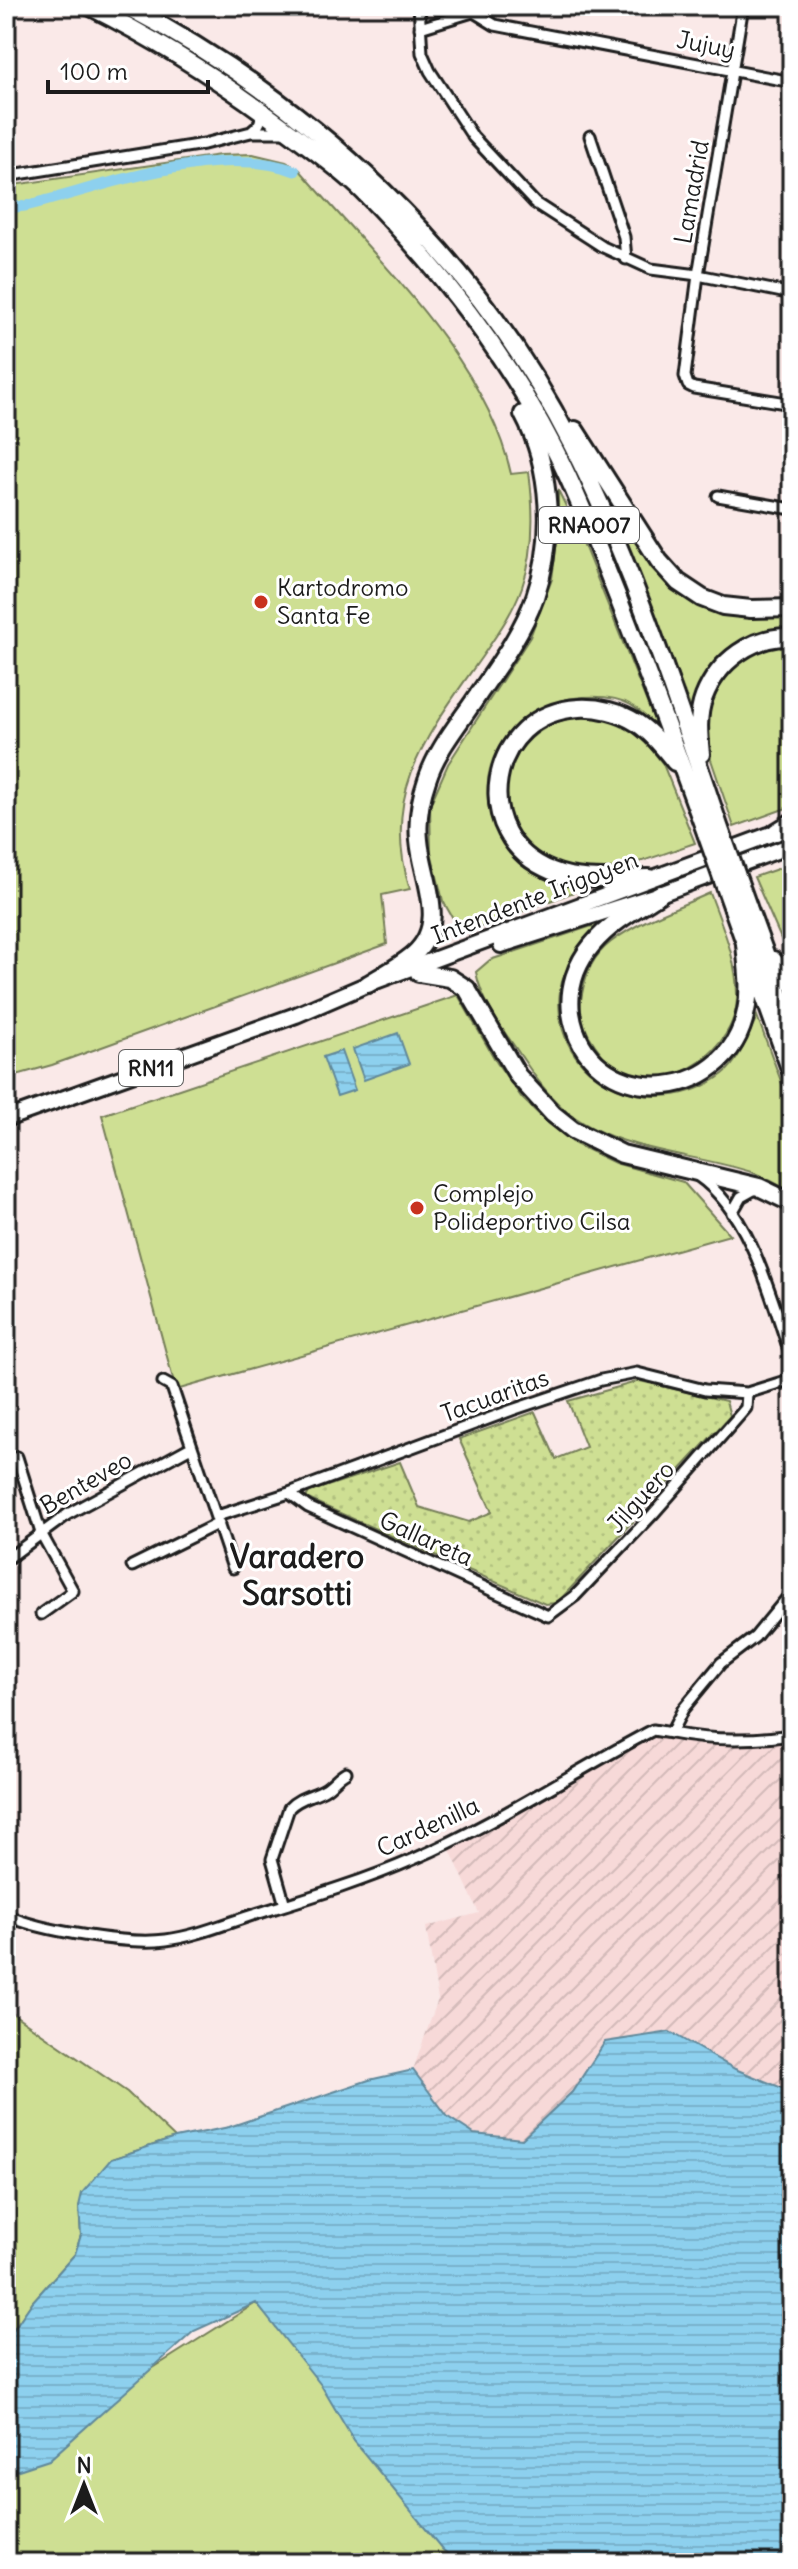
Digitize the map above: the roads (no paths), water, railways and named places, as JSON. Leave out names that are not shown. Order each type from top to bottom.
[{"type":"highway","name":"RNA007","points":[[89,6],[199,66],[258,107],[363,191],[421,255],[488,341],[555,449],[611,580],[685,775],[713,831],[740,908],[762,946],[792,1027]]},
{"type":"highway","name":"RNA007","points":[[126,6],[182,37],[253,83],[344,154],[405,215],[502,328],[571,442],[602,507],[703,779],[713,831]]},
{"type":"highway","points":[[368,984],[413,955],[429,935],[433,905],[418,838],[418,817],[427,780],[437,756],[500,663],[524,621],[534,599],[546,551],[548,513],[536,440],[514,396],[453,295]]},
{"type":"highway","points":[[502,328],[560,406],[659,561],[678,582],[702,598],[723,606],[792,608]]},
{"type":"highway","points":[[703,779],[700,713],[704,697],[718,673],[738,652],[750,646],[763,640],[792,637]]},
{"type":"highway","points":[[649,878],[571,876],[553,872],[531,860],[510,836],[498,811],[497,785],[502,765],[517,737],[533,722],[568,709],[590,708],[614,712],[636,722],[685,775]]},
{"type":"highway","points":[[660,894],[606,931],[582,960],[572,985],[570,1002],[578,1037],[602,1068],[623,1080],[642,1085],[664,1085],[696,1079],[715,1066],[737,1036],[746,1013],[748,977],[745,944]]},
{"type":"highway","name":"RNA007","points":[[740,908],[745,944],[792,1074]]},
{"type":"highway","points":[[762,946],[792,983]]},
{"type":"highway","points":[[419,973],[450,978],[467,989],[518,1076],[553,1114],[573,1130],[622,1154],[759,1187],[792,1203]]},
{"type":"main road","name":"Intendente Irigoyen","points":[[6,1119],[296,1015],[368,984],[787,827]]},
{"type":"main road","name":"Intendente Irigoyen","points":[[296,1015],[331,1007],[419,973],[660,894],[791,846]]},
{"type":"street","points":[[419,6],[422,53],[430,71],[485,152],[535,203],[626,259],[651,269],[792,294]]},
{"type":"street","points":[[420,28],[492,6]]},
{"type":"street","name":"Lamadrid","points":[[743,6],[698,275],[685,376],[688,385],[694,388],[792,404]]},
{"type":"street","name":"Jujuy","points":[[474,12],[495,25],[792,82]]},
{"type":"street","points":[[251,132],[259,126],[261,117],[258,107]]},
{"type":"street","points":[[6,176],[204,144],[251,132],[291,133]]},
{"type":"street","points":[[590,136],[624,237],[626,259]]},
{"type":"street","points":[[718,496],[792,509]]},
{"type":"street","points":[[688,1170],[716,1191],[732,1213],[760,1269],[792,1359]]},
{"type":"street","points":[[732,1213],[741,1197],[759,1187]]},
{"type":"street","name":"Tacuaritas","points":[[132,1566],[218,1519],[601,1380],[644,1374],[705,1390],[747,1393],[792,1379]]},
{"type":"street","points":[[163,1382],[172,1387],[233,1568]]},
{"type":"street","name":"Jilguero","points":[[548,1616],[575,1596],[653,1514],[746,1408],[747,1393]]},
{"type":"street","name":"Benteveo","points":[[6,1560],[84,1504],[191,1447]]},
{"type":"street","points":[[17,1457],[41,1533],[73,1591],[41,1614]]},
{"type":"street","name":"Gallareta","points":[[289,1493],[308,1507],[548,1616]]},
{"type":"street","points":[[792,1592],[755,1637],[721,1663],[683,1709],[671,1733],[742,1741],[792,1735]]},
{"type":"street","name":"Cardenilla","points":[[6,1915],[39,1926],[72,1932],[123,1939],[167,1940],[285,1905],[415,1858],[558,1784],[653,1730],[671,1733]]},
{"type":"street","points":[[285,1905],[272,1859],[289,1808],[295,1802],[330,1786],[334,1779],[346,1772]]},
{"type":"water","points":[[398,1033],[409,1064],[364,1080],[353,1049]]},
{"type":"water","points":[[341,1051],[355,1090],[337,1096],[323,1057]]},
{"type":"water","points":[[670,2032],[735,2069],[792,2092],[792,2563],[458,2563],[442,2549],[354,2441],[321,2385],[256,2303],[194,2331],[49,2460],[6,2474],[9,2336],[33,2301],[75,2254],[81,2235],[79,2206],[82,2193],[111,2159],[175,2138],[229,2127],[369,2080],[413,2070],[448,2117],[474,2134],[522,2139],[572,2092],[605,2042]]},
{"type":"waterway","points":[[6,208],[196,164],[264,163],[295,171]]},
{"type":"place","name":"Kartodromo Santa Fe","points":[[261,602]]},
{"type":"place","name":"Complejo Polideportivo Cilsa","points":[[417,1208]]},
{"type":"district","name":"Varadero Sarsotti","points":[[297,1576]]}]
